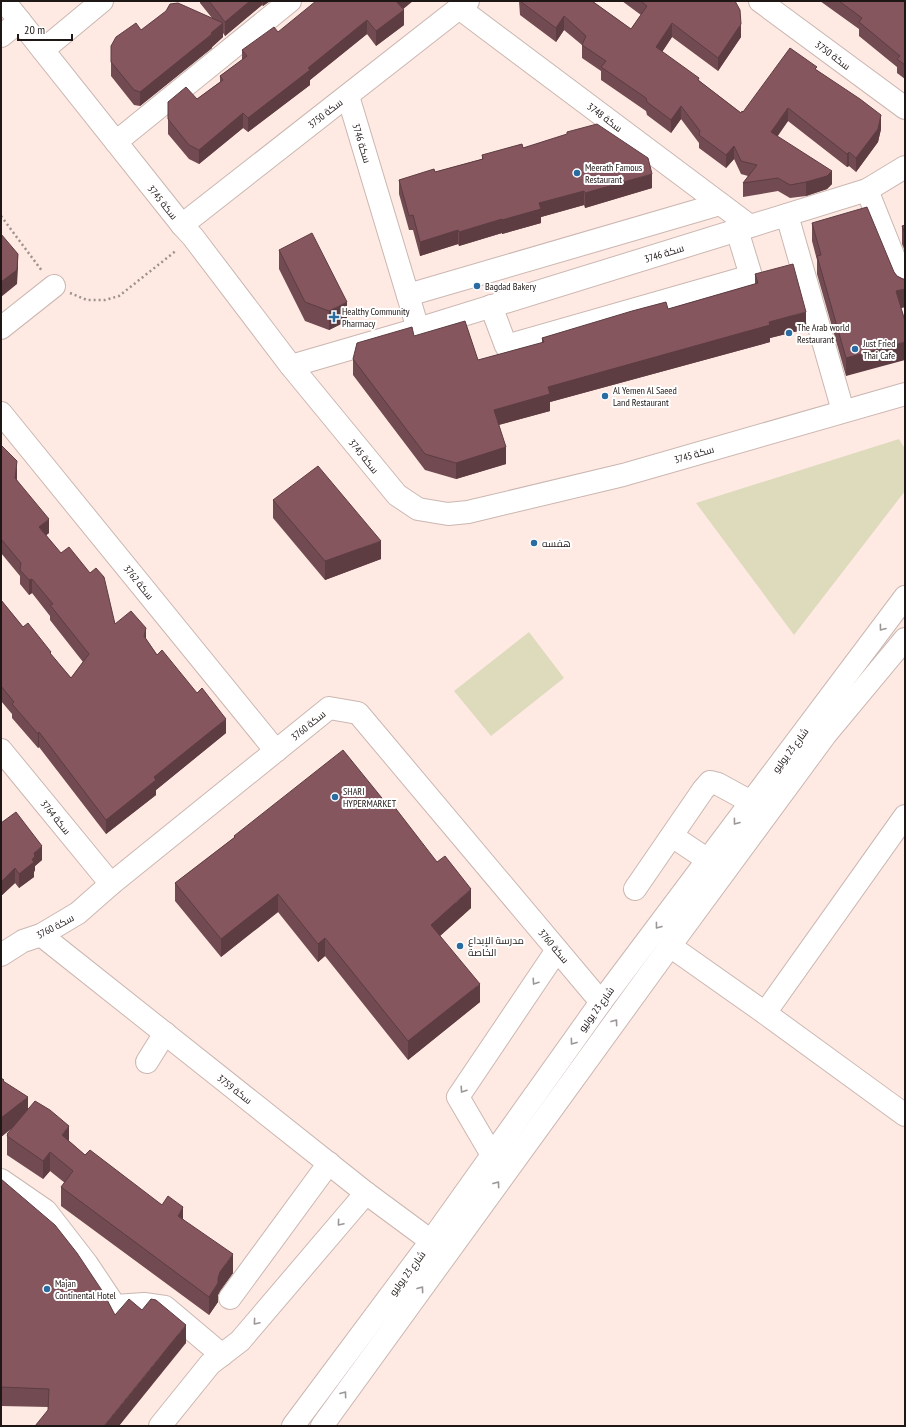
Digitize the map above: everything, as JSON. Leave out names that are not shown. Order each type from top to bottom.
[{"type":"street","name":"سكة 3745","points":[[4,1],[188,231],[292,366],[397,496],[418,509],[448,514],[468,512],[623,475],[905,394]]},
{"type":"street","points":[[43,50],[102,1]]},
{"type":"street","points":[[116,142],[290,1]]},
{"type":"street","name":"سكة 3750","points":[[760,1],[905,108]]},
{"type":"street","name":"سكة 3750","points":[[188,231],[348,96],[465,3]]},
{"type":"street","name":"سكة 3748","points":[[465,3],[720,204],[744,228]]},
{"type":"street","points":[[1,36],[20,21]]},
{"type":"street","name":"سكة 3746","points":[[348,96],[418,329]]},
{"type":"street","name":"سكة 3746","points":[[292,366],[418,329],[867,190],[905,167]]},
{"type":"street","points":[[867,190],[905,285]]},
{"type":"street","points":[[408,295],[720,204]]},
{"type":"street","points":[[787,215],[844,412]]},
{"type":"street","points":[[491,306],[506,346],[751,276],[744,228]]},
{"type":"street","points":[[1,328],[54,286]]},
{"type":"street","name":"سكة 3762","points":[[1,413],[276,751]]},
{"type":"street","name":"شارع 23 يوليو","points":[[293,1426],[431,1241],[601,1002],[905,597]]},
{"type":"street","name":"شارع 23 يوليو","points":[[322,1426],[670,946],[826,734],[905,639]]},
{"type":"street","name":"سكة 3760","points":[[1,955],[23,941],[41,935],[78,914],[111,884],[329,708],[358,713],[601,1002]]},
{"type":"street","name":"سكة 3764","points":[[1,750],[111,884]]},
{"type":"street","points":[[636,889],[703,790],[710,782],[718,784],[751,802]]},
{"type":"street","points":[[765,1012],[905,816]]},
{"type":"street","points":[[672,836],[708,860]]},
{"type":"street","name":"سكة 3759","points":[[41,935],[366,1193],[431,1241]]},
{"type":"street","points":[[670,946],[902,1108]]},
{"type":"street","points":[[492,1155],[458,1097],[557,950]]},
{"type":"street","points":[[147,1062],[165,1033]]},
{"type":"street","points":[[230,1298],[329,1163]]},
{"type":"street","points":[[1,1180],[46,1211],[87,1264],[115,1306],[144,1304],[164,1307],[222,1355]]},
{"type":"street","points":[[160,1426],[210,1364],[240,1341],[366,1193]]},
{"type":"path","points":[[1,216],[54,286],[87,300],[105,300],[119,296],[188,231]]},
{"type":"shaded area","points":[[899,439],[905,449],[905,491],[794,635],[696,503]]},
{"type":"shaded area","points":[[529,632],[564,678],[491,736],[454,691]]},
{"type":"building","points":[[209,1],[250,1],[225,22]]},
{"type":"building","points":[[316,1],[396,1],[404,10],[376,31],[367,20],[308,68],[310,70],[248,118],[243,113],[199,150],[189,145],[168,119],[168,102],[186,87],[197,99],[223,80],[220,76],[247,56],[242,50],[274,27],[278,32]]},
{"type":"building","points":[[520,1],[592,1],[631,29],[647,6],[641,1],[735,1],[740,10],[741,24],[718,58],[672,23],[656,47],[699,78],[698,80],[741,113],[790,48],[817,67],[815,69],[881,115],[878,129],[856,158],[849,152],[847,154],[788,108],[771,132],[832,171],[827,176],[790,185],[778,178],[743,183],[757,165],[741,161],[734,146],[726,155],[699,135],[700,131],[681,106],[671,120],[647,102],[646,98],[601,67],[606,61],[582,45],[586,36],[564,16],[556,28]]},
{"type":"building","points":[[839,1],[905,1],[905,65],[897,59],[900,56],[859,22],[862,18]]},
{"type":"building","points":[[178,3],[223,23],[211,33],[212,34],[140,92],[134,90],[111,62],[111,46],[116,37],[136,23],[141,30],[166,11],[170,4]]},
{"type":"building","points":[[597,124],[648,158],[652,174],[585,193],[584,191],[539,203],[541,209],[459,232],[458,230],[420,242],[413,215],[409,216],[399,180],[434,169],[435,172],[483,159],[482,155],[522,144],[523,148],[567,134],[567,132]]},
{"type":"building","points":[[867,207],[894,272],[897,276],[905,279],[905,289],[896,291],[905,321],[905,342],[846,358],[817,256],[821,255],[812,223]]},
{"type":"building","points":[[905,225],[905,233],[902,226]]},
{"type":"building","points":[[312,233],[347,302],[329,311],[305,302],[279,250]]},
{"type":"building","points":[[1,234],[18,254],[17,270],[1,282]]},
{"type":"building","points":[[793,264],[806,312],[769,322],[770,325],[548,387],[550,394],[494,410],[506,447],[456,463],[425,454],[353,359],[357,343],[412,327],[414,336],[465,321],[478,360],[544,342],[542,338],[632,311],[666,302],[668,309],[758,283],[755,274]]},
{"type":"building","points":[[1,445],[17,461],[15,478],[49,519],[39,527],[61,553],[69,547],[90,573],[96,568],[104,577],[115,624],[131,611],[146,628],[144,636],[157,655],[162,650],[197,693],[202,688],[226,719],[154,777],[156,780],[106,820],[39,732],[38,734],[12,704],[14,702],[1,686],[1,600],[23,627],[28,623],[71,678],[89,654],[50,605],[53,604],[32,579],[29,580],[20,570],[21,563],[1,539]]},
{"type":"building","points":[[318,466],[381,541],[325,561],[273,500]]},
{"type":"building","points":[[343,750],[390,808],[393,805],[437,862],[445,856],[471,889],[431,925],[480,984],[408,1041],[325,938],[318,944],[278,894],[221,939],[175,883]]},
{"type":"building","points":[[16,812],[42,846],[34,853],[35,856],[32,860],[34,862],[19,874],[15,868],[1,882],[1,823]]},
{"type":"building","points":[[1,1078],[4,1080],[3,1081],[28,1097],[1,1118]]},
{"type":"building","points":[[35,1101],[50,1110],[69,1126],[62,1135],[85,1155],[90,1150],[162,1205],[168,1196],[183,1207],[178,1216],[233,1254],[220,1272],[218,1283],[209,1297],[61,1187],[73,1171],[50,1152],[43,1161],[7,1136],[7,1134]]},
{"type":"building","name":"Majan Continental Hotel","points":[[1,1179],[55,1225],[77,1253],[103,1292],[115,1315],[129,1299],[142,1310],[151,1299],[156,1300],[186,1325],[104,1426],[35,1426],[48,1410],[49,1389],[1,1387]]},
{"type":"place","name":"Meerath Famous Restaurant","points":[[577,173]]},
{"type":"place","name":"Bagdad Bakery","points":[[477,286]]},
{"type":"place","name":"Healthy Community Pharmacy","points":[[334,317]]},
{"type":"place","name":"The Arab world Restaurant","points":[[789,333]]},
{"type":"place","name":"Just Fried Thai Cafe","points":[[855,349]]},
{"type":"place","name":"Al Yemen Al Saeed Land Restaurant","points":[[605,396]]},
{"type":"place","name":"هفسه","points":[[534,543]]},
{"type":"place","name":"SHARI HYPERMARKET","points":[[335,797]]},
{"type":"place","name":"مدرسة الإبداع الخاصة","points":[[460,946]]},
{"type":"place","name":"Majan Continental Hotel","points":[[47,1289]]}]
